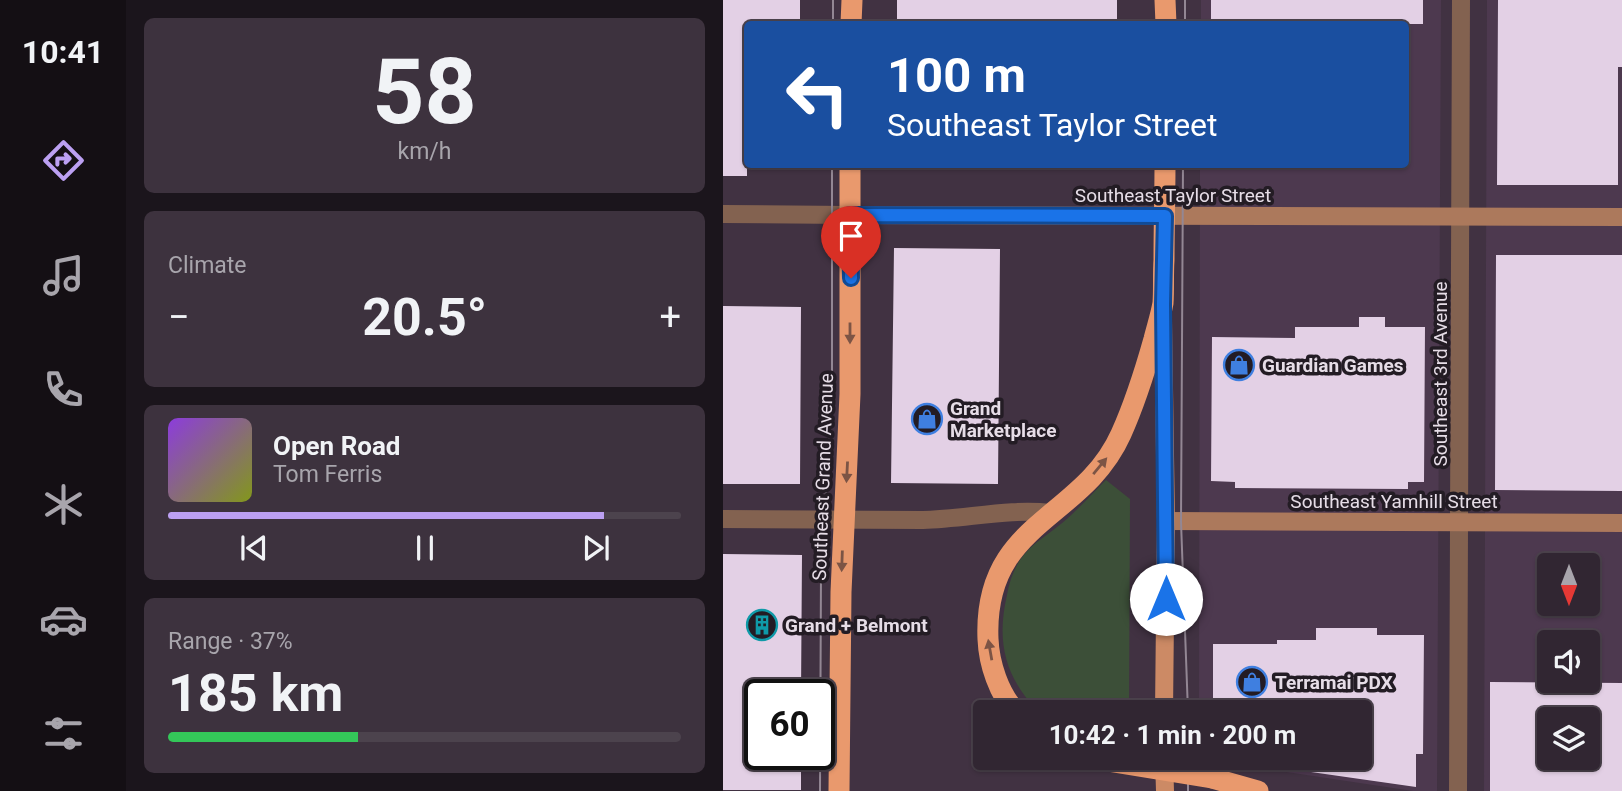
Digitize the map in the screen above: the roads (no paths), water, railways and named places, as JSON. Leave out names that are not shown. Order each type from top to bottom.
[{"type":"highway","points":[[851,0],[851,21]]},
{"type":"highway","points":[[1165,0],[1166,21]]},
{"type":"highway","name":"Southeast Grand Avenue","points":[[839,791],[841,604],[850,394],[850,168]]},
{"type":"highway","points":[[1007,700],[996,679],[988,649],[987,618],[991,591],[1001,567],[1018,543],[1085,484],[1106,460],[1120,437],[1142,383],[1163,304],[1165,168]]},
{"type":"highway","points":[[1163,770],[1212,778],[1258,791]]},
{"type":"main road","points":[[1163,304],[1166,521],[1164,700]]},
{"type":"street","name":"Southeast 3rd Avenue","points":[[1458,791],[1461,0]]},
{"type":"street","name":"Southeast Taylor Street","points":[[723,214],[1622,217]]},
{"type":"street","points":[[723,519],[956,519],[1021,511],[1051,513]]},
{"type":"street","name":"Southeast Yamhill Street","points":[[1166,521],[1622,523]]},
{"type":"street","points":[[1165,784],[1239,791]]},
{"type":"tram line","points":[[833,0],[833,21]]},
{"type":"tram line","points":[[1185,0],[1185,21]]},
{"type":"tram line","points":[[820,791],[821,570],[832,394],[832,168]]},
{"type":"tram line","points":[[1183,168],[1181,522],[1188,700]]},
{"type":"tram line","points":[[1188,770],[1188,791]]},
{"type":"place","name":"Guardian Games","points":[[1239,365]]},
{"type":"place","name":"Grand Marketplace","points":[[927,419]]},
{"type":"place","name":"Grand + Belmont","points":[[762,625]]},
{"type":"place","name":"Terramai PDX","points":[[1252,682]]}]
